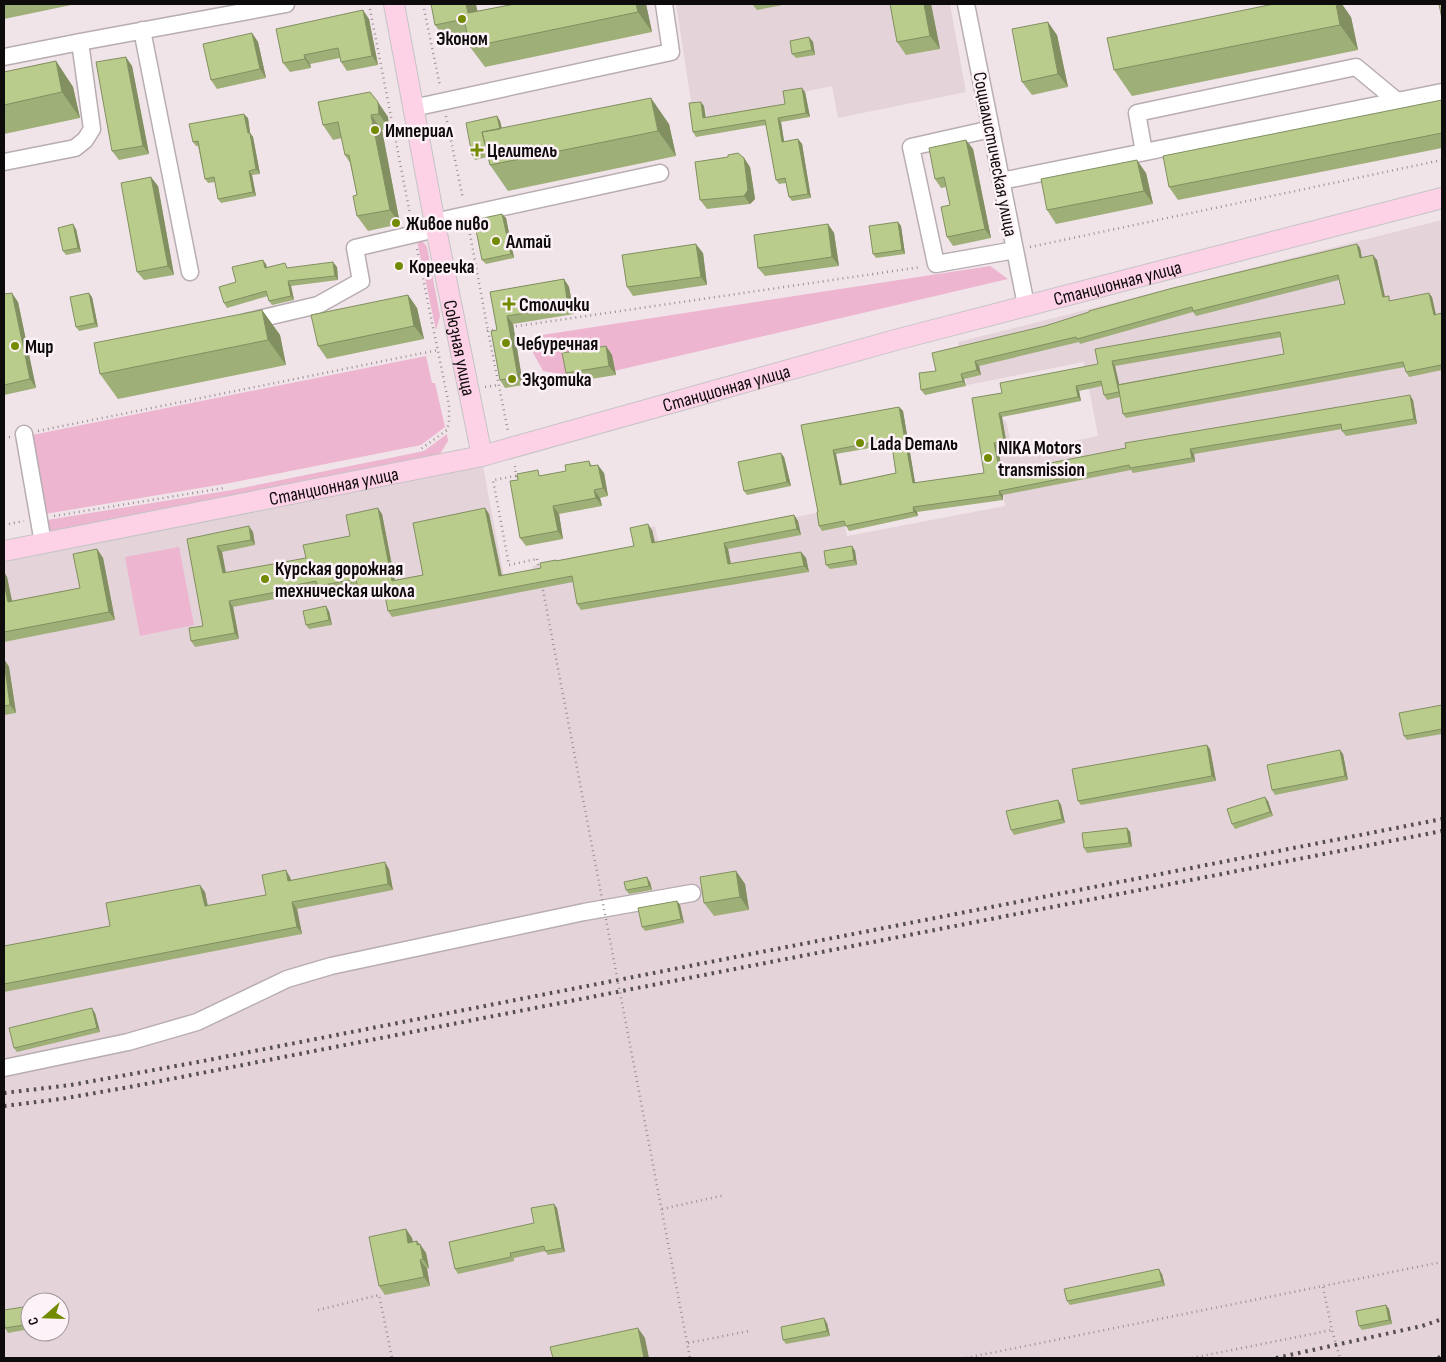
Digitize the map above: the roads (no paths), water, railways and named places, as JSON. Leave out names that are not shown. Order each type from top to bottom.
[{"type":"main road","name":"Союзная улица","points":[[394,4],[435,226],[482,456]]},
{"type":"main road","name":"Станционная улица","points":[[4,551],[482,456],[899,339],[1442,198]]},
{"type":"street","points":[[4,57],[286,4]]},
{"type":"street","points":[[414,108],[671,52],[664,4]]},
{"type":"street","name":"Социалистическая улица","points":[[966,4],[1026,305]]},
{"type":"street","points":[[142,30],[190,272]]},
{"type":"street","points":[[4,162],[75,148],[92,129],[80,42]]},
{"type":"street","points":[[1144,152],[1137,113],[1356,67],[1397,101]]},
{"type":"street","points":[[1002,181],[1442,92]]},
{"type":"street","points":[[991,129],[911,147],[936,264],[1015,250]]},
{"type":"street","points":[[233,325],[318,305],[361,281],[355,248],[414,234],[466,215],[660,173]]},
{"type":"street","points":[[24,434],[43,543]]},
{"type":"street","points":[[4,1068],[128,1042],[197,1022],[287,979],[331,966],[584,912],[692,893]]},
{"type":"railway","points":[[4,1093],[71,1085],[198,1062],[1442,819]]},
{"type":"railway","points":[[4,1106],[61,1099],[135,1086],[1442,831]]},
{"type":"railway","points":[[1276,1358],[1422,1326],[1442,1319]]},
{"type":"railway","points":[[1438,1358],[1442,1356]]},
{"type":"place","name":"Эконом","points":[[462,19]]},
{"type":"place","name":"Империал","points":[[375,130]]},
{"type":"place","name":"Целитель","points":[[477,150]]},
{"type":"place","name":"Живое пиво","points":[[396,223]]},
{"type":"place","name":"Алтай","points":[[496,241]]},
{"type":"place","name":"Кореечка","points":[[399,266]]},
{"type":"place","name":"Столички","points":[[509,304]]},
{"type":"place","name":"Чебуречная","points":[[506,343]]},
{"type":"place","name":"Мир","points":[[15,346]]},
{"type":"place","name":"Экзотика","points":[[512,379]]},
{"type":"place","name":"Lada Dеталь","points":[[860,443]]},
{"type":"place","name":"NIKA Motors transmission","points":[[988,458]]},
{"type":"place","name":"Курская дорожная техническая школа","points":[[265,579]]}]
